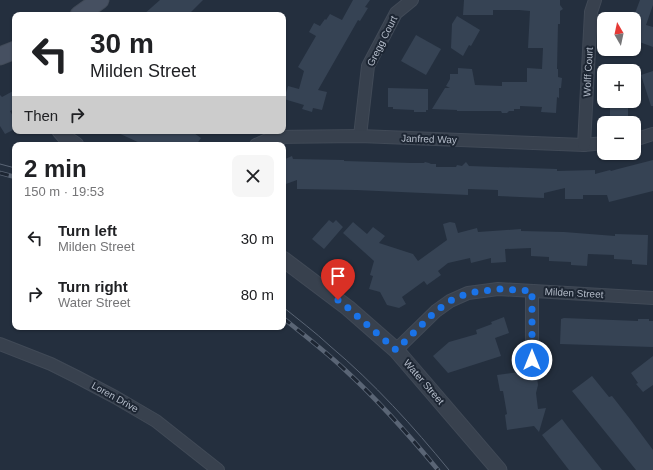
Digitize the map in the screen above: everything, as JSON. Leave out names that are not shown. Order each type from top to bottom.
[{"type":"main road","points":[[83,12],[100,0]]},
{"type":"main road","points":[[0,56],[12,51]]},
{"type":"street","name":"Gregg Court","points":[[360,136],[368,66],[396,13],[412,0]]},
{"type":"street","name":"Wolff Court","points":[[584,144],[591,12],[595,0]]},
{"type":"street","points":[[63,134],[72,142]]},
{"type":"street","points":[[641,138],[653,134]]},
{"type":"street","name":"Janfred Way","points":[[262,142],[274,136],[360,136],[597,143]]},
{"type":"street","name":"Water Street","points":[[286,261],[348,308],[396,350],[499,470]]},
{"type":"street","name":"Milden Street","points":[[396,350],[436,311],[450,301],[468,293],[498,289],[653,298]]},
{"type":"street","points":[[532,291],[532,360]]},
{"type":"street","name":"Loren Drive","points":[[0,344],[51,364],[115,397],[156,421],[218,470]]},
{"type":"building","points":[[160,0],[203,0],[191,12],[146,12]]},
{"type":"building","points":[[353,0],[370,0],[365,7],[368,8],[360,21],[358,20],[318,90],[327,92],[322,110],[313,108],[312,112],[302,109],[304,105],[286,100],[286,92],[288,86],[299,89],[304,71],[298,67],[316,36],[309,32],[314,23],[320,26],[330,14],[342,20]]},
{"type":"building","points":[[464,0],[560,0],[560,5],[563,9],[560,11],[560,24],[558,24],[557,69],[558,77],[562,78],[561,88],[559,88],[559,98],[557,97],[556,113],[541,112],[542,107],[520,106],[520,109],[514,109],[514,111],[509,111],[507,113],[502,113],[501,111],[457,111],[432,109],[445,88],[450,88],[446,86],[450,79],[450,74],[458,74],[458,68],[472,69],[475,85],[502,86],[502,82],[527,82],[527,68],[542,69],[543,48],[528,48],[530,11],[493,10],[493,15],[463,15]]},
{"type":"building","points":[[640,0],[653,0],[653,5],[646,25],[653,27],[653,47],[641,43],[641,12],[636,12]]},
{"type":"building","points":[[457,16],[480,30],[471,46],[469,45],[463,56],[451,48],[452,24]]},
{"type":"building","points":[[416,35],[441,49],[426,75],[401,61]]},
{"type":"building","points":[[653,71],[653,106],[651,106],[641,75]]},
{"type":"building","points":[[388,88],[428,89],[428,110],[426,110],[426,112],[414,112],[414,110],[393,109],[393,107],[388,107]]},
{"type":"building","points":[[12,92],[12,110],[10,111],[12,115],[12,130],[5,134],[0,126],[0,95],[2,97]]},
{"type":"building","points":[[610,108],[628,108],[628,116],[610,116]]},
{"type":"building","points":[[120,134],[195,134],[201,138],[198,142],[138,142]]},
{"type":"building","points":[[292,156],[293,159],[411,163],[425,162],[436,164],[436,167],[462,166],[466,162],[469,166],[557,169],[557,171],[595,170],[595,174],[653,160],[653,191],[609,202],[607,195],[583,195],[583,199],[565,199],[565,188],[544,193],[544,198],[498,196],[498,190],[468,189],[468,195],[297,189],[297,180],[286,184],[286,159]]},
{"type":"building","points":[[329,220],[333,223],[336,220],[343,227],[324,249],[312,239]]},
{"type":"building","points":[[353,222],[367,234],[373,227],[385,236],[379,243],[413,254],[418,261],[447,240],[443,224],[450,222],[455,223],[458,233],[477,228],[478,232],[521,229],[521,231],[564,232],[615,236],[615,234],[648,235],[647,265],[632,264],[632,260],[614,259],[614,255],[588,254],[587,266],[571,265],[571,262],[549,261],[549,257],[531,256],[531,248],[505,249],[506,262],[491,263],[491,258],[471,263],[470,258],[448,263],[438,271],[441,275],[427,285],[424,281],[402,297],[406,304],[399,308],[387,305],[380,292],[369,289],[373,276],[370,275],[374,261],[343,233]]},
{"type":"building","points":[[504,317],[509,333],[495,338],[501,356],[448,373],[433,356],[449,342],[477,334],[476,330],[492,324],[491,322]]},
{"type":"building","points":[[561,319],[638,321],[638,319],[649,319],[649,321],[653,321],[653,347],[560,344]]},
{"type":"building","points":[[653,356],[653,385],[643,392],[636,384],[638,383],[631,373]]},
{"type":"building","points":[[535,370],[538,385],[536,393],[538,409],[546,408],[539,432],[534,426],[507,430],[505,415],[507,414],[503,391],[500,391],[497,375]]},
{"type":"building","points":[[592,376],[609,397],[612,396],[653,450],[653,470],[636,470],[572,391]]},
{"type":"building","points":[[562,419],[602,470],[569,470],[542,435]]},
{"type":"tram line","points":[[0,164],[12,167]]},
{"type":"tram line","points":[[286,309],[313,331],[362,375],[407,421],[449,470]]},
{"type":"railway","points":[[0,173],[12,176]]},
{"type":"railway","points":[[286,320],[357,381],[393,418],[438,470]]},
{"type":"route","points":[[338,300],[396,350],[436,311],[450,301],[468,293],[498,289],[532,291],[532,360]]}]
